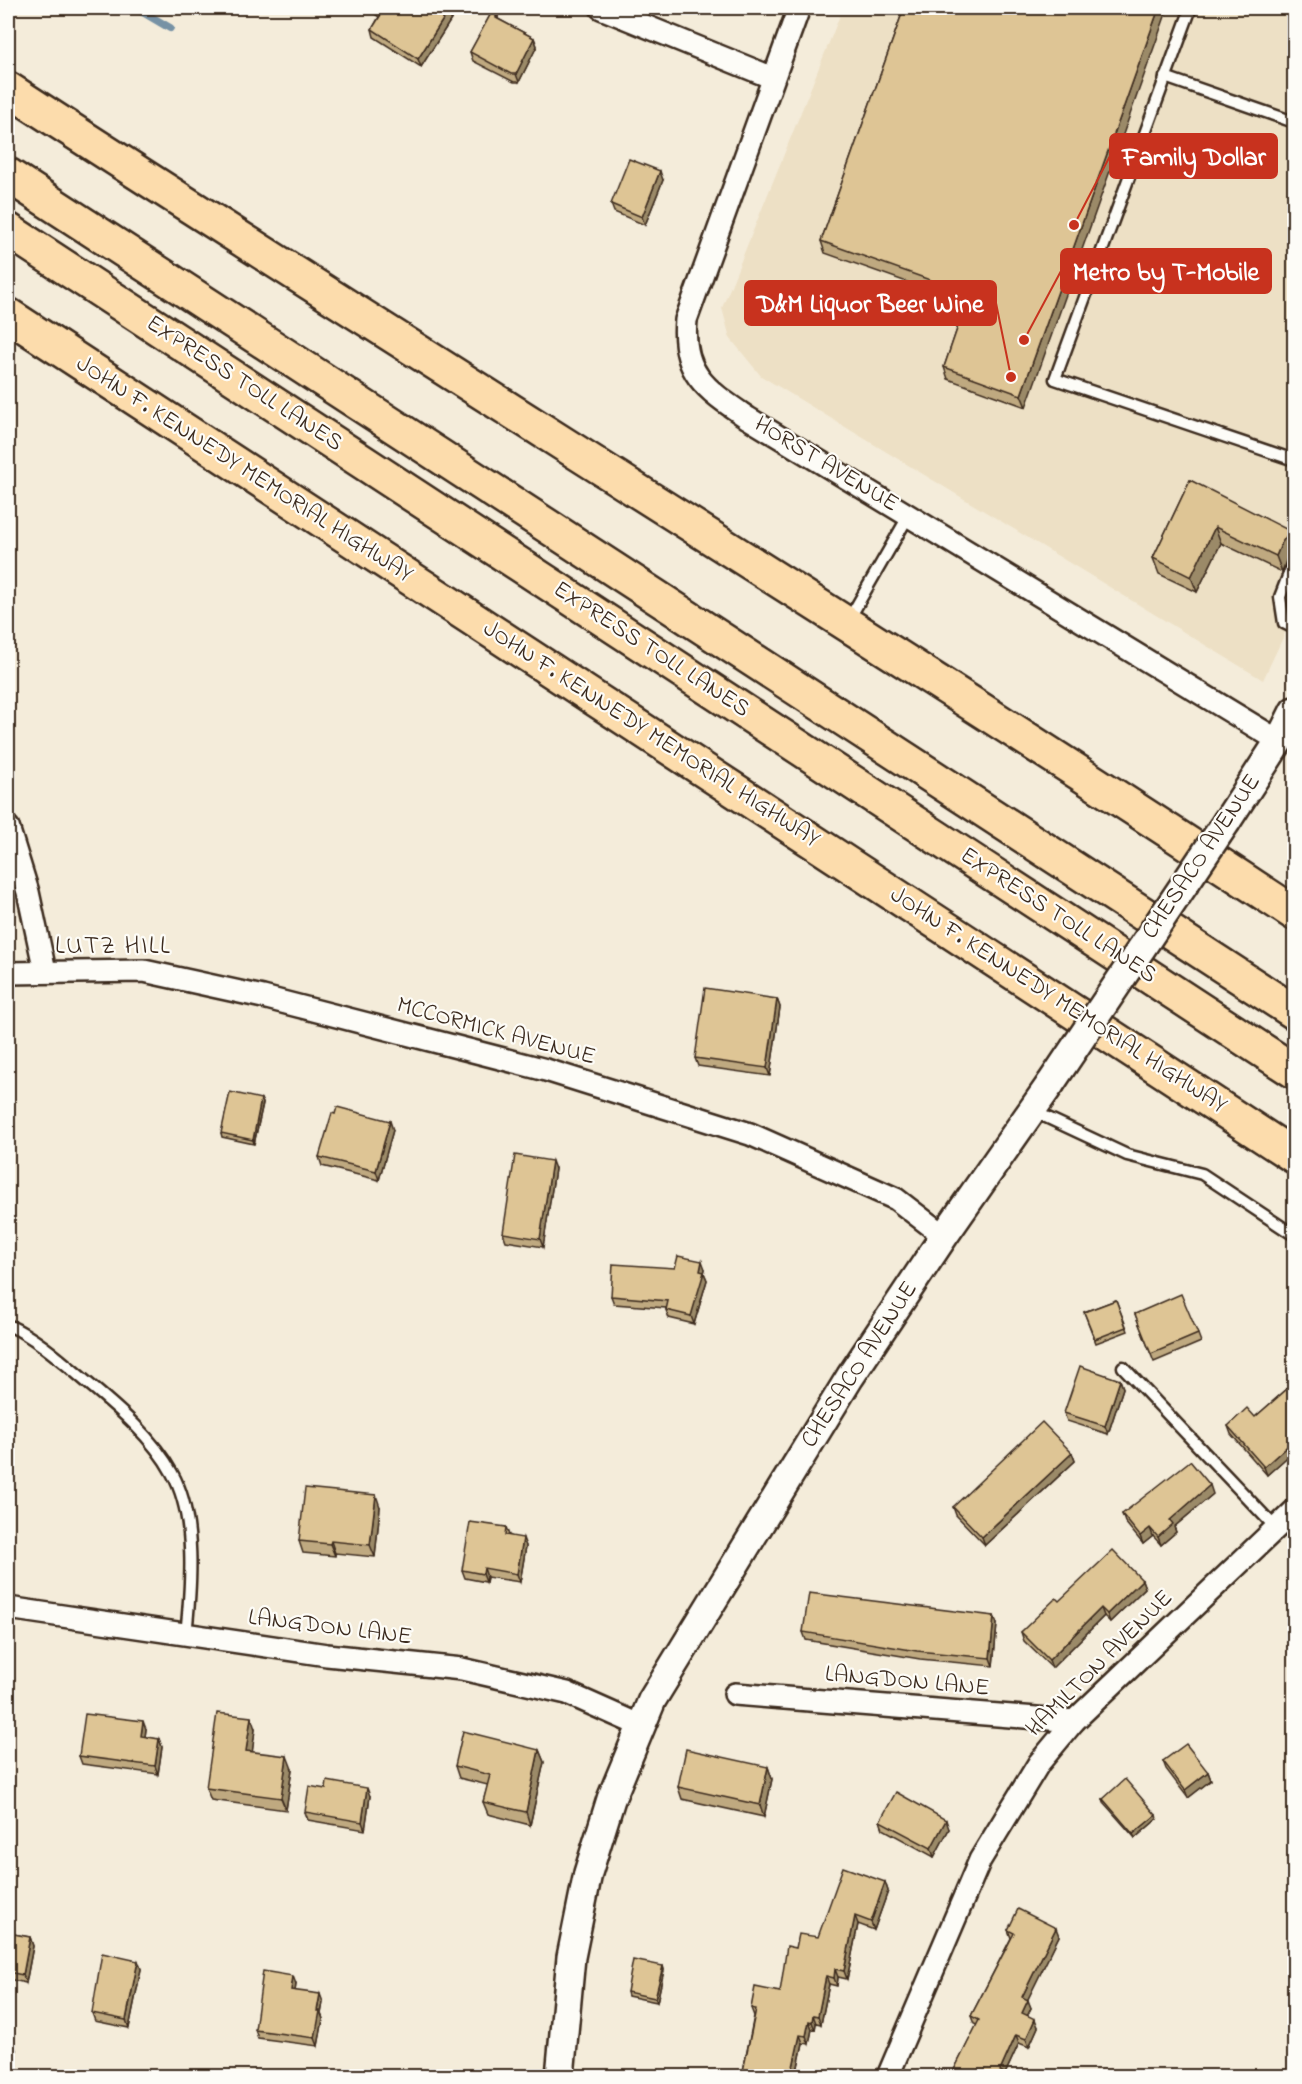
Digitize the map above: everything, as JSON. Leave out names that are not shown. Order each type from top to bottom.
[{"type":"highway","points":[[8,89],[268,258],[847,622],[1294,913]]},
{"type":"highway","name":"EXPRESS TOLL LANES","points":[[8,175],[1294,1012]]},
{"type":"highway","name":"EXPRESS TOLL LANES","points":[[8,230],[1294,1071]]},
{"type":"highway","name":"JOHN F. KENNEDY MEMORIAL HIGHWAY","points":[[8,315],[1294,1156]]},
{"type":"street","points":[[601,8],[773,78]]},
{"type":"street","name":"HORST AVENUE","points":[[799,8],[688,312],[684,339],[691,367],[703,384],[720,399],[1287,746]]},
{"type":"street","name":"CHESACO AVENUE","points":[[560,2076],[571,1957],[588,1873],[599,1832],[639,1725],[667,1671],[850,1377],[944,1236],[1033,1110],[1227,820],[1287,746],[1294,711]]},
{"type":"street","points":[[8,827],[28,892],[45,971]]},
{"type":"street","name":"MCCORMICK AVENUE","points":[[8,973],[144,971],[263,997],[557,1073],[750,1134],[896,1199],[944,1236]]},
{"type":"street","name":"HAMILTON AVENUE","points":[[888,2076],[980,1860],[1039,1763],[1074,1721],[1294,1511]]},
{"type":"street","name":"LANGDON LANE","points":[[8,1608],[327,1655],[462,1669],[567,1693],[639,1725]]},
{"type":"street","name":"LANGDON LANE","points":[[735,1694],[1074,1721]]},
{"type":"lane","points":[[1191,8],[1055,379],[1294,460]]},
{"type":"lane","points":[[1165,77],[1294,122]]},
{"type":"lane","points":[[847,622],[910,514]]},
{"type":"lane","points":[[1294,561],[1280,597],[1284,623],[1294,628]]},
{"type":"lane","points":[[1033,1110],[1127,1155],[1202,1174],[1294,1235]]},
{"type":"lane","points":[[8,1325],[62,1361],[110,1402],[146,1438],[173,1474],[184,1510],[189,1546],[191,1586],[186,1635]]},
{"type":"lane","points":[[1123,1367],[1275,1527]]},
{"type":"shaded area","points":[[843,8],[1294,8],[1294,614],[1263,680],[761,376],[730,338],[722,308]]},
{"type":"building","points":[[374,8],[445,8],[449,10],[418,59],[372,29],[382,13]]},
{"type":"building","points":[[496,8],[496,18],[534,38],[516,74],[511,74],[470,52]]},
{"type":"building","points":[[904,8],[1159,8],[1021,395],[944,367],[969,294],[821,241]]},
{"type":"building","points":[[629,159],[660,171],[642,217],[611,204]]},
{"type":"building","points":[[1190,480],[1290,531],[1276,556],[1215,527],[1191,577],[1153,558]]},
{"type":"building","points":[[705,988],[777,999],[767,1068],[695,1058]]},
{"type":"building","points":[[230,1092],[261,1099],[253,1140],[221,1133]]},
{"type":"building","points":[[337,1107],[390,1121],[376,1171],[319,1157],[332,1113],[335,1114]]},
{"type":"building","points":[[515,1155],[552,1161],[540,1239],[503,1233]]},
{"type":"building","points":[[678,1256],[702,1261],[700,1271],[704,1272],[691,1316],[666,1310],[668,1301],[611,1296],[613,1264],[675,1268]]},
{"type":"building","points":[[1181,1294],[1198,1334],[1151,1354],[1135,1314]]},
{"type":"building","points":[[1116,1300],[1126,1327],[1095,1339],[1084,1312]]},
{"type":"building","points":[[1080,1366],[1120,1380],[1105,1426],[1064,1413]]},
{"type":"building","points":[[1294,1383],[1294,1440],[1264,1467],[1228,1426],[1247,1408],[1255,1417]]},
{"type":"building","points":[[1042,1422],[1072,1453],[982,1537],[953,1507]]},
{"type":"building","points":[[1190,1461],[1210,1485],[1170,1520],[1173,1524],[1158,1537],[1150,1528],[1140,1536],[1122,1514]]},
{"type":"building","points":[[305,1488],[376,1495],[370,1545],[299,1541]]},
{"type":"building","points":[[470,1522],[506,1527],[505,1535],[523,1538],[517,1574],[484,1568],[483,1574],[462,1570]]},
{"type":"building","points":[[1113,1550],[1142,1580],[1107,1614],[1101,1608],[1049,1660],[1021,1632],[1056,1598],[1059,1601]]},
{"type":"building","points":[[809,1593],[994,1616],[990,1658],[917,1651],[803,1632]]},
{"type":"building","points":[[217,1713],[251,1717],[246,1751],[287,1756],[281,1798],[206,1788]]},
{"type":"building","points":[[85,1714],[143,1721],[141,1736],[159,1739],[155,1766],[79,1756]]},
{"type":"building","points":[[463,1731],[539,1750],[526,1812],[483,1802],[490,1775],[455,1766]]},
{"type":"building","points":[[1186,1744],[1208,1772],[1185,1790],[1163,1761]]},
{"type":"building","points":[[686,1749],[768,1767],[760,1805],[678,1787]]},
{"type":"building","points":[[1125,1779],[1156,1815],[1133,1834],[1103,1799]]},
{"type":"building","points":[[327,1781],[367,1788],[362,1822],[305,1812],[309,1786],[326,1789]]},
{"type":"building","points":[[896,1792],[946,1820],[931,1848],[880,1821]]},
{"type":"building","points":[[843,1867],[885,1882],[871,1922],[855,1916],[844,1971],[835,1969],[834,1978],[826,1976],[818,2016],[813,2015],[812,2022],[809,2021],[806,2036],[800,2035],[791,2076],[742,2076],[756,2009],[751,2008],[755,1987],[780,1992],[787,1946],[796,1948],[799,1934],[818,1937]]},
{"type":"building","points":[[1018,1909],[1056,1928],[1022,1997],[1028,2000],[1022,2013],[1035,2019],[1026,2039],[1016,2035],[1000,2071],[1010,2076],[951,2076],[979,2020],[971,2016],[1014,1933],[1008,1930]]},
{"type":"building","points":[[8,1933],[30,1937],[23,1975],[8,1972]]},
{"type":"building","points":[[102,1953],[138,1961],[126,2020],[92,2013]]},
{"type":"building","points":[[633,1960],[663,1966],[655,1998],[627,1992]]},
{"type":"building","points":[[263,1971],[293,1976],[291,1990],[320,1994],[317,2011],[320,2011],[315,2038],[255,2030]]},
{"type":"building","points":[[8,2041],[13,2042],[8,2070]]},
{"type":"waterway","points":[[136,8],[170,28]]},
{"type":"place","name":"Family Dollar","points":[[1074,225]]},
{"type":"place","name":"Metro by T-Mobile","points":[[1024,340]]},
{"type":"place","name":"D&M Liquor Beer Wine","points":[[1011,377]]},
{"type":"district","name":"LUTZ HILL","points":[[113,947]]}]
